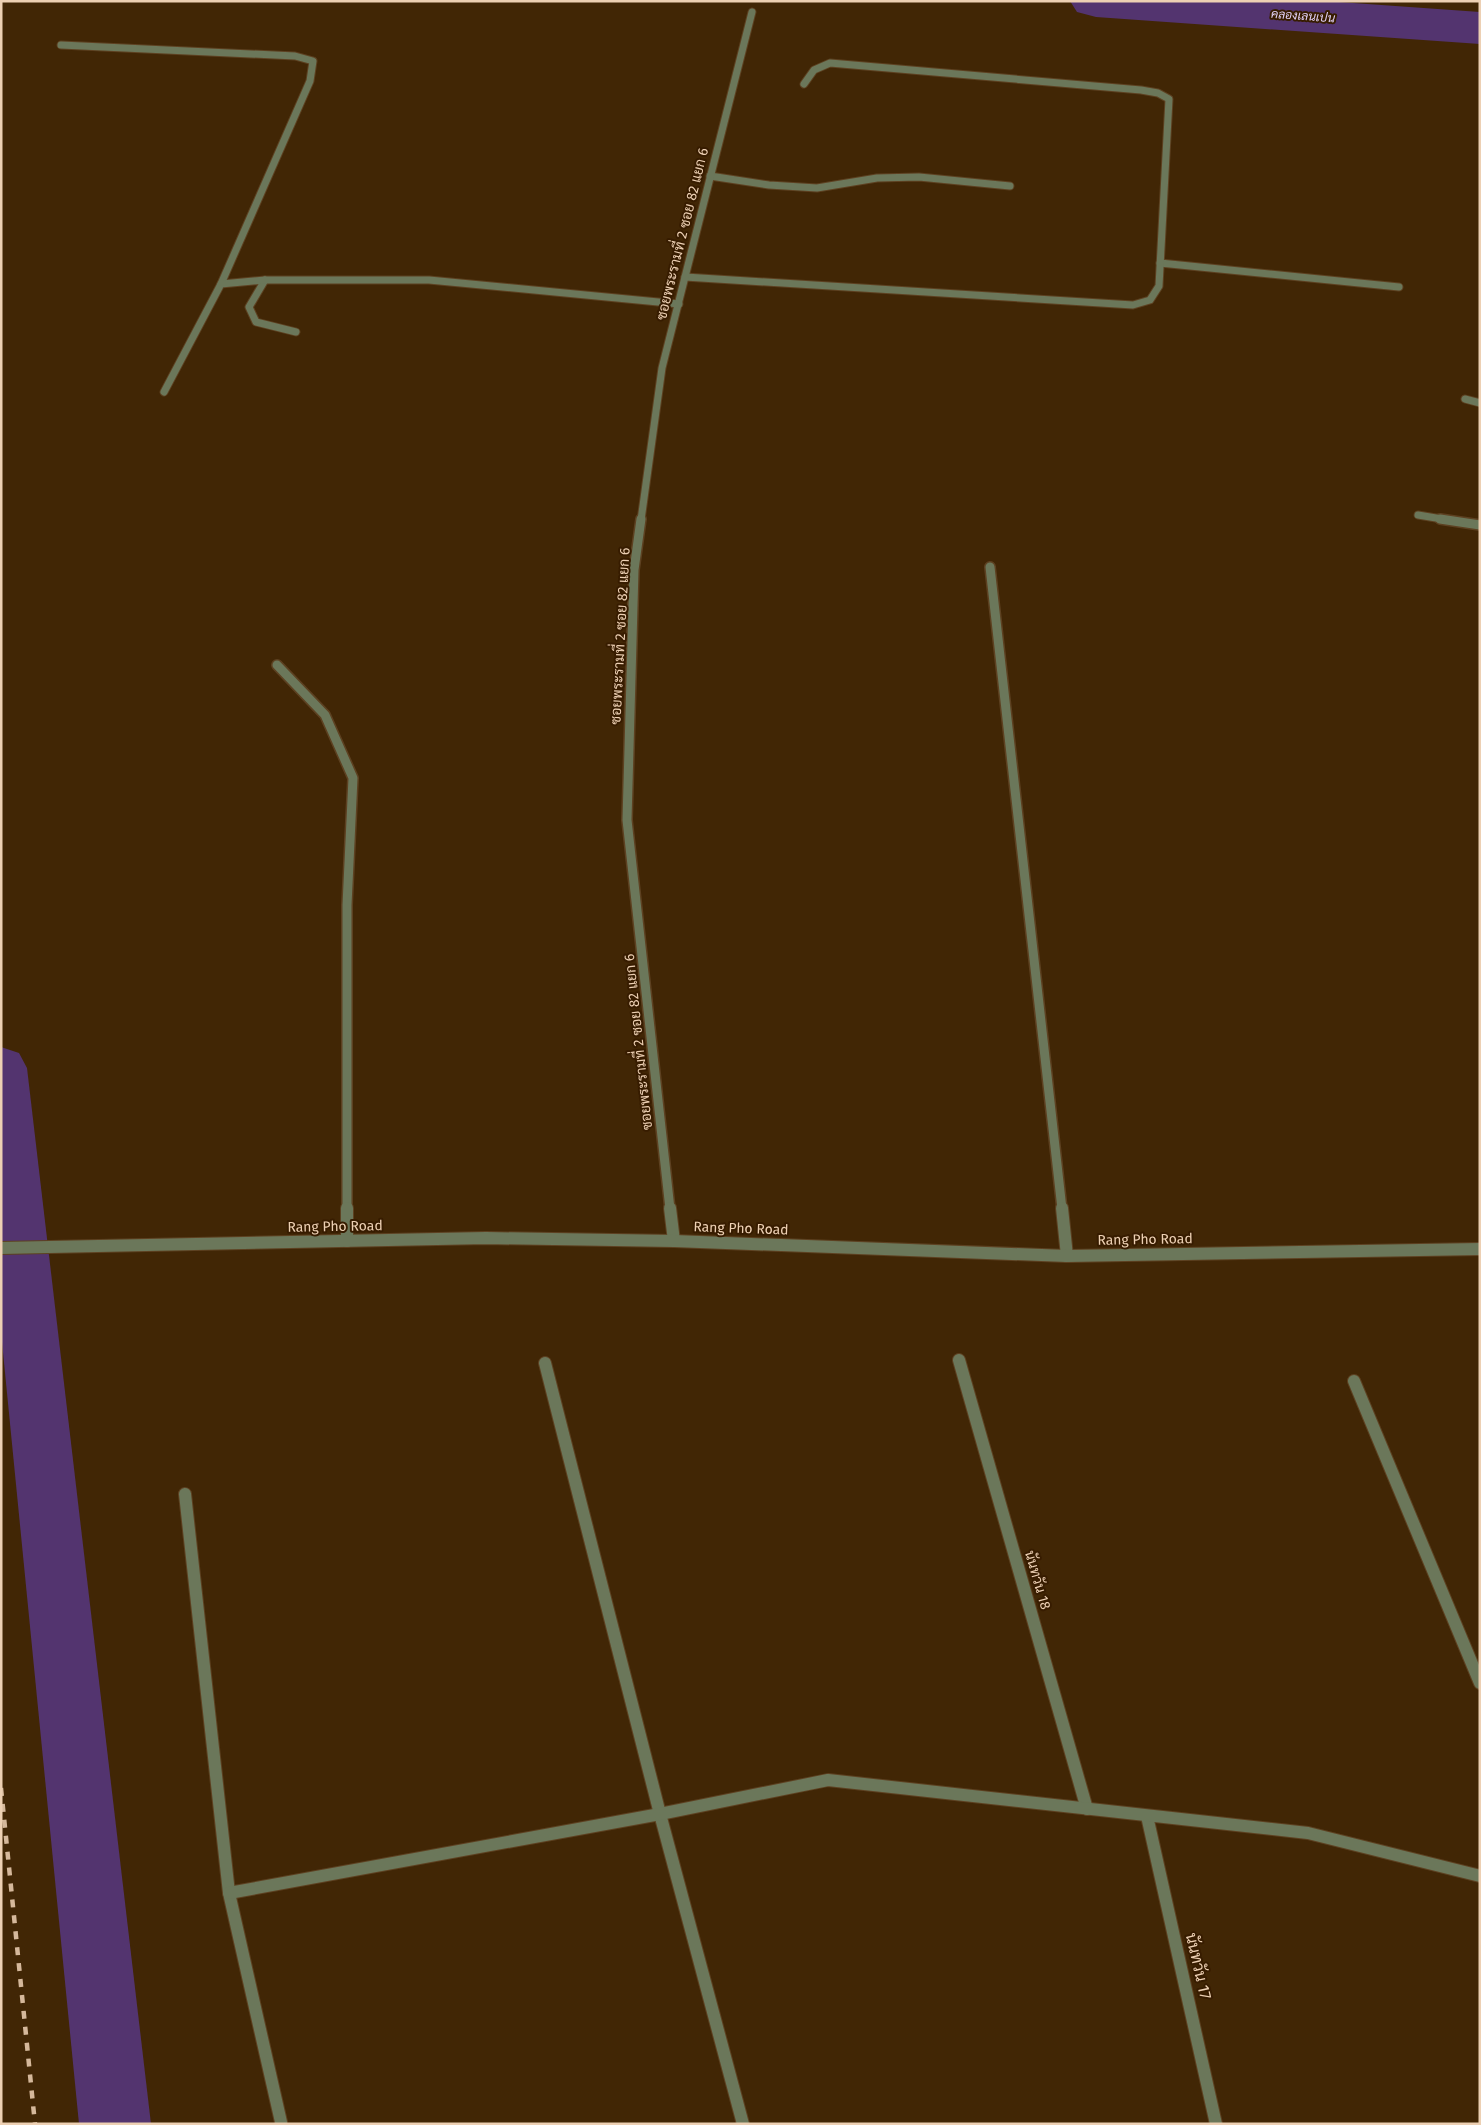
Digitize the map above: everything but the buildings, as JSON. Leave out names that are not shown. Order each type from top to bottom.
[{"type":"street","name":"ซอยพระรามที่ 2 ซอย 82 แยก 6","points":[[674,1241],[627,820],[634,570],[662,368],[752,12]]},
{"type":"street","points":[[61,45],[295,56],[314,61],[310,81],[221,284],[164,392]]},
{"type":"street","points":[[685,277],[1133,305],[1150,300],[1159,286],[1169,99],[1158,93],[1132,89],[830,63],[814,70],[804,84]]},
{"type":"street","points":[[710,176],[769,185],[817,188],[876,178],[919,177],[1010,186]]},
{"type":"street","points":[[1160,263],[1399,287]]},
{"type":"street","points":[[221,284],[265,280],[429,280],[679,304]]},
{"type":"street","points":[[265,280],[249,307],[256,322],[296,332]]},
{"type":"street","points":[[1465,399],[1480,403]]},
{"type":"street","points":[[1418,515],[1480,525]]},
{"type":"street","points":[[990,566],[1067,1256]]},
{"type":"street","points":[[276,665],[325,715],[353,778],[347,905],[347,1241]]},
{"type":"street","name":"Rang Pho Road","points":[[4,1248],[486,1238],[674,1241],[1067,1256],[1480,1249]]},
{"type":"street","name":"นันทวัน 18","points":[[959,1360],[1087,1809]]},
{"type":"street","points":[[544,1363],[660,1814],[743,2124]]},
{"type":"street","points":[[1354,1381],[1480,1683]]},
{"type":"street","points":[[185,1494],[228,1893],[281,2122]]},
{"type":"street","points":[[228,1893],[660,1814],[828,1780],[1308,1833],[1480,1876]]},
{"type":"street","name":"นันทวัน 17","points":[[1147,1816],[1216,2124]]},
{"type":"waterway","name":"คลองเลนเปน","points":[[1096,1],[1480,28]]},
{"type":"waterway","points":[[1,1068],[115,2124]]},
{"type":"railway","points":[[1,1788],[35,2124]]}]
